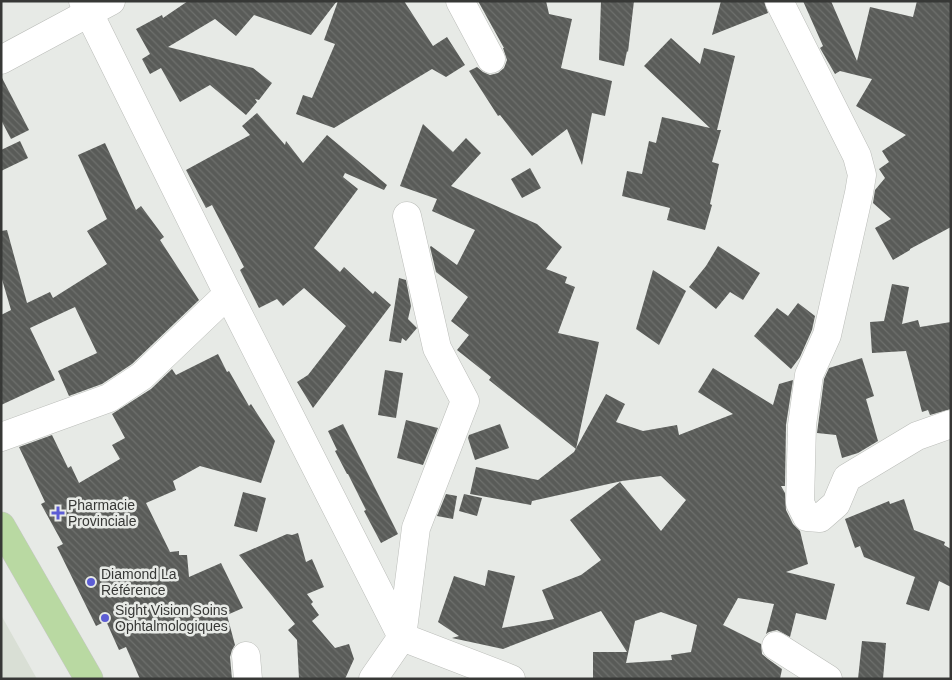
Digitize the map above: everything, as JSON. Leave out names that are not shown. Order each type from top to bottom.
[{"type":"main road","points":[[1,526],[89,679]]},
{"type":"street","points":[[460,1],[491,59]]},
{"type":"street","points":[[779,1],[856,156],[862,175],[827,335],[809,375],[802,425],[800,503],[807,517],[820,518],[836,504],[847,478],[917,436],[951,424]]},
{"type":"street","points":[[1,60],[95,5],[228,294],[402,637],[511,679]]},
{"type":"street","points":[[373,679],[402,637],[416,528],[465,401],[437,348],[407,216]]},
{"type":"street","points":[[1,437],[109,398],[142,376],[228,294]]},
{"type":"street","points":[[776,646],[828,679]]},
{"type":"shaded area","points":[[1,615],[37,679],[1,679]]},
{"type":"building","points":[[188,1],[337,1],[311,35],[254,15],[236,36],[215,19],[168,47],[253,68],[272,83],[259,100],[255,99],[257,102],[246,115],[210,85],[180,102],[161,68],[150,74],[142,59],[150,54],[136,29],[162,15],[163,18]]},
{"type":"building","points":[[338,1],[404,1],[433,46],[447,37],[465,65],[446,77],[432,69],[334,128],[296,114],[303,95],[312,98],[335,44],[324,40]]},
{"type":"building","points":[[478,1],[546,1],[549,14],[572,19],[561,68],[612,81],[605,116],[592,113],[582,165],[567,129],[532,156],[500,115],[498,116],[469,71],[477,67],[490,75],[498,73],[504,68],[507,60],[504,48]]},
{"type":"building","points":[[601,1],[634,1],[628,52],[624,66],[599,60]]},
{"type":"building","points":[[721,1],[764,1],[768,13],[712,35]]},
{"type":"building","points":[[803,1],[831,1],[857,61],[870,7],[913,17],[917,1],[951,1],[951,227],[893,260],[875,228],[891,219],[873,203],[875,190],[885,178],[879,169],[889,162],[882,151],[906,135],[856,106],[872,79],[840,71],[835,74],[820,48],[823,46]]},
{"type":"building","points":[[671,38],[700,64],[704,48],[735,56],[717,130],[721,130],[712,162],[719,164],[710,204],[712,205],[705,230],[667,220],[670,208],[622,196],[627,171],[642,174],[649,141],[656,143],[662,117],[710,128],[644,66]]},
{"type":"building","points":[[1,76],[29,130],[11,139],[1,120]]},
{"type":"building","points":[[257,113],[285,145],[286,141],[303,163],[327,135],[387,185],[384,190],[345,173],[343,177],[358,189],[314,248],[340,272],[344,267],[373,294],[375,291],[391,305],[313,408],[297,382],[308,375],[346,326],[304,288],[283,306],[277,299],[259,308],[240,270],[244,267],[212,205],[206,208],[186,170],[250,135],[242,126]]},
{"type":"building","points":[[423,124],[453,152],[466,138],[481,153],[451,186],[537,224],[562,247],[546,269],[567,277],[565,283],[575,287],[558,333],[599,342],[576,449],[489,380],[491,377],[457,350],[469,335],[451,321],[468,297],[436,272],[430,247],[457,265],[475,230],[432,211],[437,199],[400,186]]},
{"type":"building","points":[[20,141],[28,158],[1,171],[1,150]]},
{"type":"building","points":[[105,143],[136,210],[141,206],[164,237],[160,240],[199,300],[132,364],[102,384],[69,396],[58,371],[97,353],[75,307],[30,328],[55,380],[1,405],[1,315],[11,310],[1,276],[1,231],[7,230],[27,303],[50,292],[53,298],[107,264],[87,231],[107,219],[78,155]]},
{"type":"building","points":[[530,168],[541,188],[522,198],[511,179]]},
{"type":"building","points":[[718,246],[760,273],[743,300],[730,292],[716,309],[689,287],[706,266]]},
{"type":"building","points":[[653,270],[686,291],[659,345],[636,329]]},
{"type":"building","points":[[399,278],[406,280],[411,306],[408,319],[417,328],[406,341],[402,338],[401,343],[389,341]]},
{"type":"building","points":[[892,284],[909,287],[902,324],[918,320],[920,327],[951,322],[951,409],[930,415],[928,410],[922,412],[906,351],[872,353],[870,322],[884,321]]},
{"type":"building","points":[[798,303],[815,316],[812,330],[800,357],[791,369],[754,336],[777,308],[788,316]]},
{"type":"building","points":[[218,354],[249,406],[251,404],[275,441],[261,483],[200,466],[173,481],[176,490],[146,503],[170,552],[179,551],[179,555],[187,555],[189,577],[221,563],[243,608],[227,615],[235,645],[230,657],[232,679],[140,679],[126,647],[119,650],[106,621],[96,626],[57,547],[63,544],[41,504],[45,502],[19,447],[52,435],[68,468],[71,466],[79,483],[120,459],[112,445],[125,438],[112,414],[151,389],[172,369],[176,375]]},
{"type":"building","points":[[862,358],[874,396],[866,399],[878,441],[858,453],[842,458],[836,435],[817,433],[824,379],[829,368]]},
{"type":"building","points":[[713,368],[773,405],[779,384],[793,380],[786,425],[785,486],[781,486],[785,493],[786,510],[793,524],[800,531],[808,564],[786,572],[835,584],[826,620],[796,613],[790,637],[777,630],[766,634],[774,604],[738,598],[723,625],[761,644],[762,654],[782,669],[780,679],[593,679],[593,652],[627,652],[601,611],[503,649],[452,638],[459,636],[438,622],[454,576],[485,586],[488,570],[515,576],[502,628],[554,619],[542,590],[581,575],[601,560],[570,520],[620,482],[661,531],[686,500],[661,476],[622,481],[532,501],[531,505],[470,494],[476,467],[538,480],[574,452],[606,394],[625,404],[616,422],[643,431],[677,425],[679,435],[733,414],[698,392]],"holes":[[[661,612],[697,625],[691,652],[671,655],[672,660],[626,663],[635,621]]]},
{"type":"building","points":[[385,370],[403,373],[396,418],[378,415]]},
{"type":"building","points":[[406,420],[438,428],[423,465],[397,458]]},
{"type":"building","points":[[343,424],[398,534],[381,543],[335,451],[337,450],[328,431]]},
{"type":"building","points":[[500,424],[509,448],[475,460],[468,438],[469,435]]},
{"type":"building","points":[[243,492],[266,498],[257,532],[234,526]]},
{"type":"building","points":[[446,494],[457,496],[453,519],[437,516]]},
{"type":"building","points":[[464,494],[482,498],[477,516],[459,511]]},
{"type":"building","points":[[904,499],[914,530],[945,542],[944,545],[951,549],[951,587],[939,581],[929,611],[906,604],[915,577],[864,557],[860,546],[855,548],[845,519],[889,501],[890,504]]},
{"type":"building","points":[[298,533],[306,562],[312,559],[324,587],[307,594],[319,615],[312,621],[335,648],[349,644],[354,659],[345,679],[299,679],[297,640],[288,630],[295,624],[239,555],[287,534]]},
{"type":"building","points":[[862,641],[886,643],[883,679],[858,679]]},
{"type":"place","name":"Pharmacie Provinciale","points":[[58,513]]},
{"type":"place","name":"Diamond La Référence","points":[[91,582]]},
{"type":"place","name":"Sight Vision Soins Ophtalmologiques","points":[[105,618]]}]
